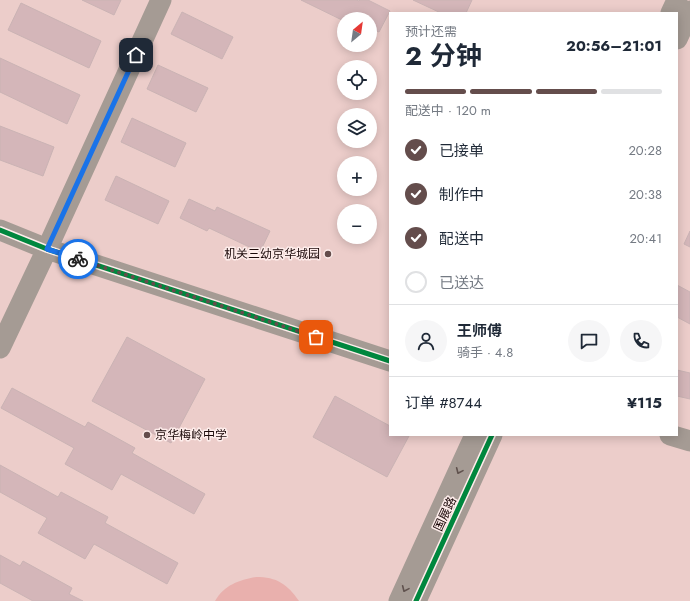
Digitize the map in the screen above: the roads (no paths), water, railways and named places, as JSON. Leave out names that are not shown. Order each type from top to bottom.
[{"type":"street","points":[[0,348],[161,0]]},
{"type":"street","points":[[671,12],[677,0]]},
{"type":"street","points":[[678,37],[690,11]]},
{"type":"street","points":[[0,230],[47,249],[389,361]]},
{"type":"street","name":"国展路","points":[[399,601],[475,436]]},
{"type":"street","name":"国展路","points":[[416,601],[492,436]]},
{"type":"street","points":[[673,436],[690,441]]},
{"type":"place","name":"机关三幼京华城园","points":[[328,254]]},
{"type":"place","name":"京华梅岭中学","points":[[147,435]]}]
